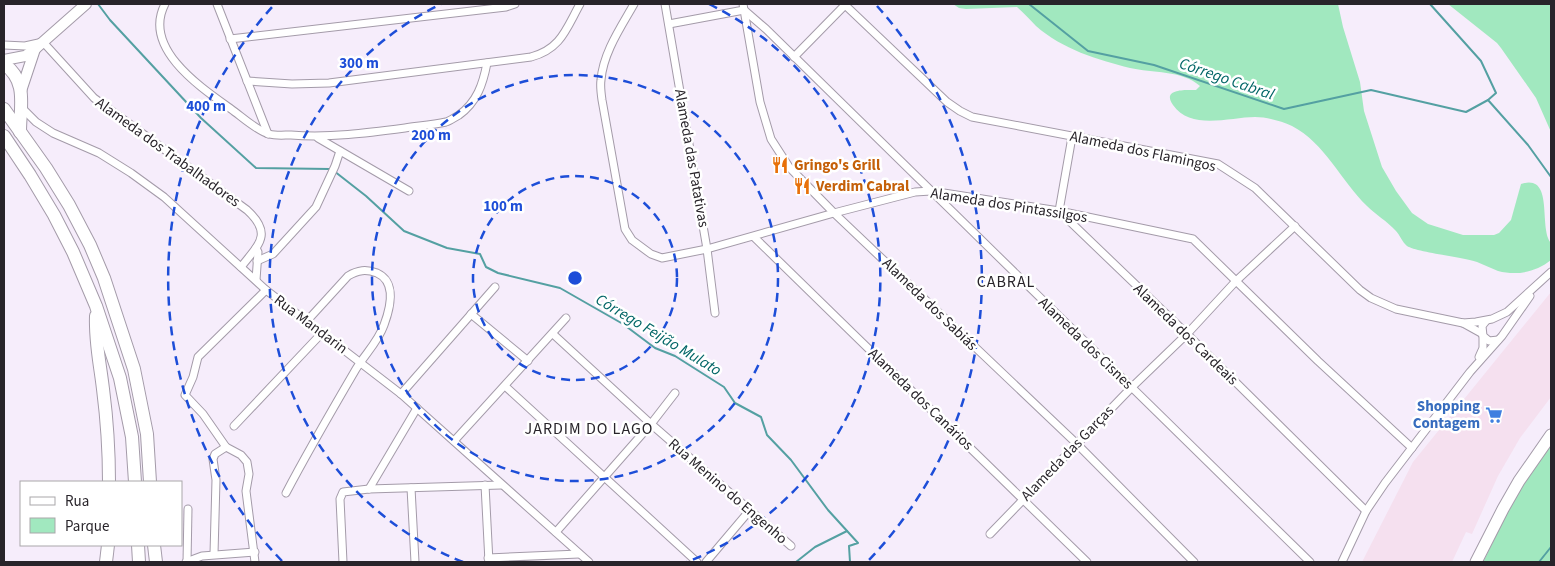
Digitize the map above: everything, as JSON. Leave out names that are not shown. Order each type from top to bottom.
[{"type":"highway","points":[[4,64],[17,77],[21,91],[20,132]]},
{"type":"highway","points":[[4,109],[46,168],[69,205],[90,245],[104,278],[134,369],[147,434],[150,481]]},
{"type":"highway","points":[[4,136],[54,215],[73,252],[96,306],[120,378],[132,437],[134,481]]},
{"type":"highway","points":[[96,306],[95,338],[103,387],[109,455],[109,481]]},
{"type":"highway","points":[[106,562],[108,546]]},
{"type":"highway","points":[[138,546],[140,562]]},
{"type":"highway","points":[[154,546],[156,562]]},
{"type":"main road","points":[[1476,562],[1519,480],[1551,435]]},
{"type":"street","points":[[165,4],[160,13],[159,23],[163,41],[177,65],[203,89],[268,134],[317,137],[384,131],[448,121],[465,110],[476,99],[483,82],[487,63]]},
{"type":"street","points":[[217,4],[268,134]]},
{"type":"street","points":[[230,39],[506,7],[516,4]]},
{"type":"street","points":[[247,80],[292,84],[329,83],[531,58],[555,46],[580,4]]},
{"type":"street","name":"Alameda dos Pintassilgos","points":[[634,4],[606,58],[600,79],[625,229],[632,240],[651,254],[662,258],[707,249],[915,192],[931,191],[1059,211],[1194,238],[1318,361],[1412,448]]},
{"type":"street","name":"Alameda das Patativas","points":[[665,4],[707,249],[715,313]]},
{"type":"street","points":[[794,57],[845,4]]},
{"type":"street","name":"Alameda dos Flamingos","points":[[845,4],[947,102],[972,117],[1218,164],[1255,188],[1370,298],[1396,309],[1463,322],[1489,320]]},
{"type":"street","points":[[4,60],[25,56],[85,5]]},
{"type":"street","points":[[669,24],[743,7]]},
{"type":"street","name":"Alameda dos Cisnes","points":[[743,7],[1310,562]]},
{"type":"street","name":"Alameda dos Sabiás","points":[[743,7],[760,102],[771,139],[789,167],[834,213],[1077,444],[1194,562]]},
{"type":"street","points":[[4,45],[39,46]]},
{"type":"street","points":[[21,91],[39,46]]},
{"type":"street","name":"Alameda dos Trabalhadores","points":[[39,46],[94,98],[251,214],[260,224],[262,230],[261,237],[256,248],[241,267]]},
{"type":"street","name":"Rua Mandarin","points":[[20,106],[36,122],[53,133],[99,153],[158,192],[266,290],[417,408],[589,562]]},
{"type":"street","points":[[317,137],[409,191]]},
{"type":"street","points":[[1059,211],[1072,137]]},
{"type":"street","points":[[257,260],[273,254],[316,207],[340,151]]},
{"type":"street","name":"Alameda dos Cardeais","points":[[1059,211],[1366,511]]},
{"type":"street","name":"Alameda das Garças","points":[[990,534],[1131,388],[1187,334],[1236,281],[1295,226]]},
{"type":"street","name":"Alameda dos Canários","points":[[754,237],[1087,562]]},
{"type":"street","points":[[256,248],[258,252],[256,280]]},
{"type":"street","points":[[286,493],[317,435],[360,362],[378,340],[388,314],[390,293],[386,280],[380,274],[371,271],[356,272],[348,276],[306,322]]},
{"type":"street","points":[[1470,372],[1482,352],[1482,326],[1489,320],[1508,312],[1551,272]]},
{"type":"street","points":[[1342,562],[1366,511],[1385,483],[1470,372],[1501,336],[1540,282]]},
{"type":"street","points":[[400,394],[495,287]]},
{"type":"street","points":[[255,562],[246,491],[249,474],[247,462],[241,455],[226,447],[203,414],[186,397],[186,393],[193,378],[198,357],[266,290]]},
{"type":"street","points":[[471,314],[528,361]]},
{"type":"street","points":[[454,442],[566,318]]},
{"type":"street","points":[[1489,320],[1501,323],[1501,336]]},
{"type":"street","name":"Alameda dos Flamingos","points":[[1463,322],[1482,334]]},
{"type":"street","points":[[234,426],[322,333]]},
{"type":"street","name":"Rua Menino do Engenho","points":[[553,334],[651,424],[791,546]]},
{"type":"street","points":[[1482,334],[1485,339],[1492,341],[1501,336]]},
{"type":"street","points":[[504,386],[697,562]]},
{"type":"street","points":[[556,532],[651,424],[675,393]]},
{"type":"street","points":[[369,489],[417,408]]},
{"type":"street","points":[[214,554],[216,480],[213,459],[215,454],[226,447]]},
{"type":"street","points":[[486,485],[489,560],[579,554]]},
{"type":"street","points":[[343,562],[341,495],[347,491],[501,485]]},
{"type":"street","points":[[411,488],[415,562]]},
{"type":"street","points":[[188,509],[187,562],[214,554],[255,552]]},
{"type":"street","points":[[706,562],[750,510]]},
{"type":"shaded area","name":"Shopping Contagem","points":[[1551,292],[1551,397],[1520,438],[1498,476],[1472,534],[1466,532],[1452,562],[1362,562],[1413,462]]},
{"type":"green space","points":[[953,4],[1338,4],[1360,82],[1364,111],[1382,167],[1412,213],[1428,224],[1463,235],[1494,235],[1499,233],[1511,220],[1521,184],[1532,183],[1538,186],[1542,194],[1547,236],[1551,243],[1551,260],[1533,270],[1512,273],[1498,271],[1470,260],[1407,246],[1393,227],[1370,209],[1358,196],[1314,142],[1292,126],[1260,117],[1211,121],[1190,118],[1181,113],[1170,99],[1170,95],[1177,91],[1196,90],[1200,86],[1185,77],[1130,68],[1081,53],[1046,34],[1017,7],[966,9],[959,8]]},
{"type":"green space","points":[[1448,4],[1551,4],[1551,132],[1536,98],[1497,43]]},
{"type":"green space","points":[[1551,444],[1551,562],[1483,562],[1528,476]]},
{"type":"waterway","name":"Córrego Feijão Mulato","points":[[98,4],[110,20],[201,118],[256,168],[330,169]]},
{"type":"waterway","name":"Córrego Cabral","points":[[1029,4],[1088,51],[1154,65],[1284,109],[1371,90],[1466,112],[1488,100]]},
{"type":"waterway","name":"Córrego Cabral","points":[[1430,4],[1481,61],[1496,93],[1488,100],[1528,145],[1551,177]]},
{"type":"waterway","name":"Córrego Feijão Mulato","points":[[334,171],[366,196],[404,231],[447,248],[480,254],[486,267],[498,273],[560,288],[623,324],[655,348],[675,356],[724,387],[735,403],[761,417],[767,435],[791,460],[828,510],[858,543],[849,546],[850,562]]},
{"type":"waterway","points":[[796,562],[815,547],[847,531]]},
{"type":"waterway","points":[[1539,562],[1551,547]]},
{"type":"place","name":"Gringo's Grill","points":[[780,165]]},
{"type":"place","name":"Verdim Cabral","points":[[802,186]]},
{"type":"place","name":"Shopping Contagem","points":[[1494,415]]},
{"type":"district","name":"CABRAL","points":[[1006,281]]},
{"type":"district","name":"JARDIM DO LAGO","points":[[589,428]]}]
